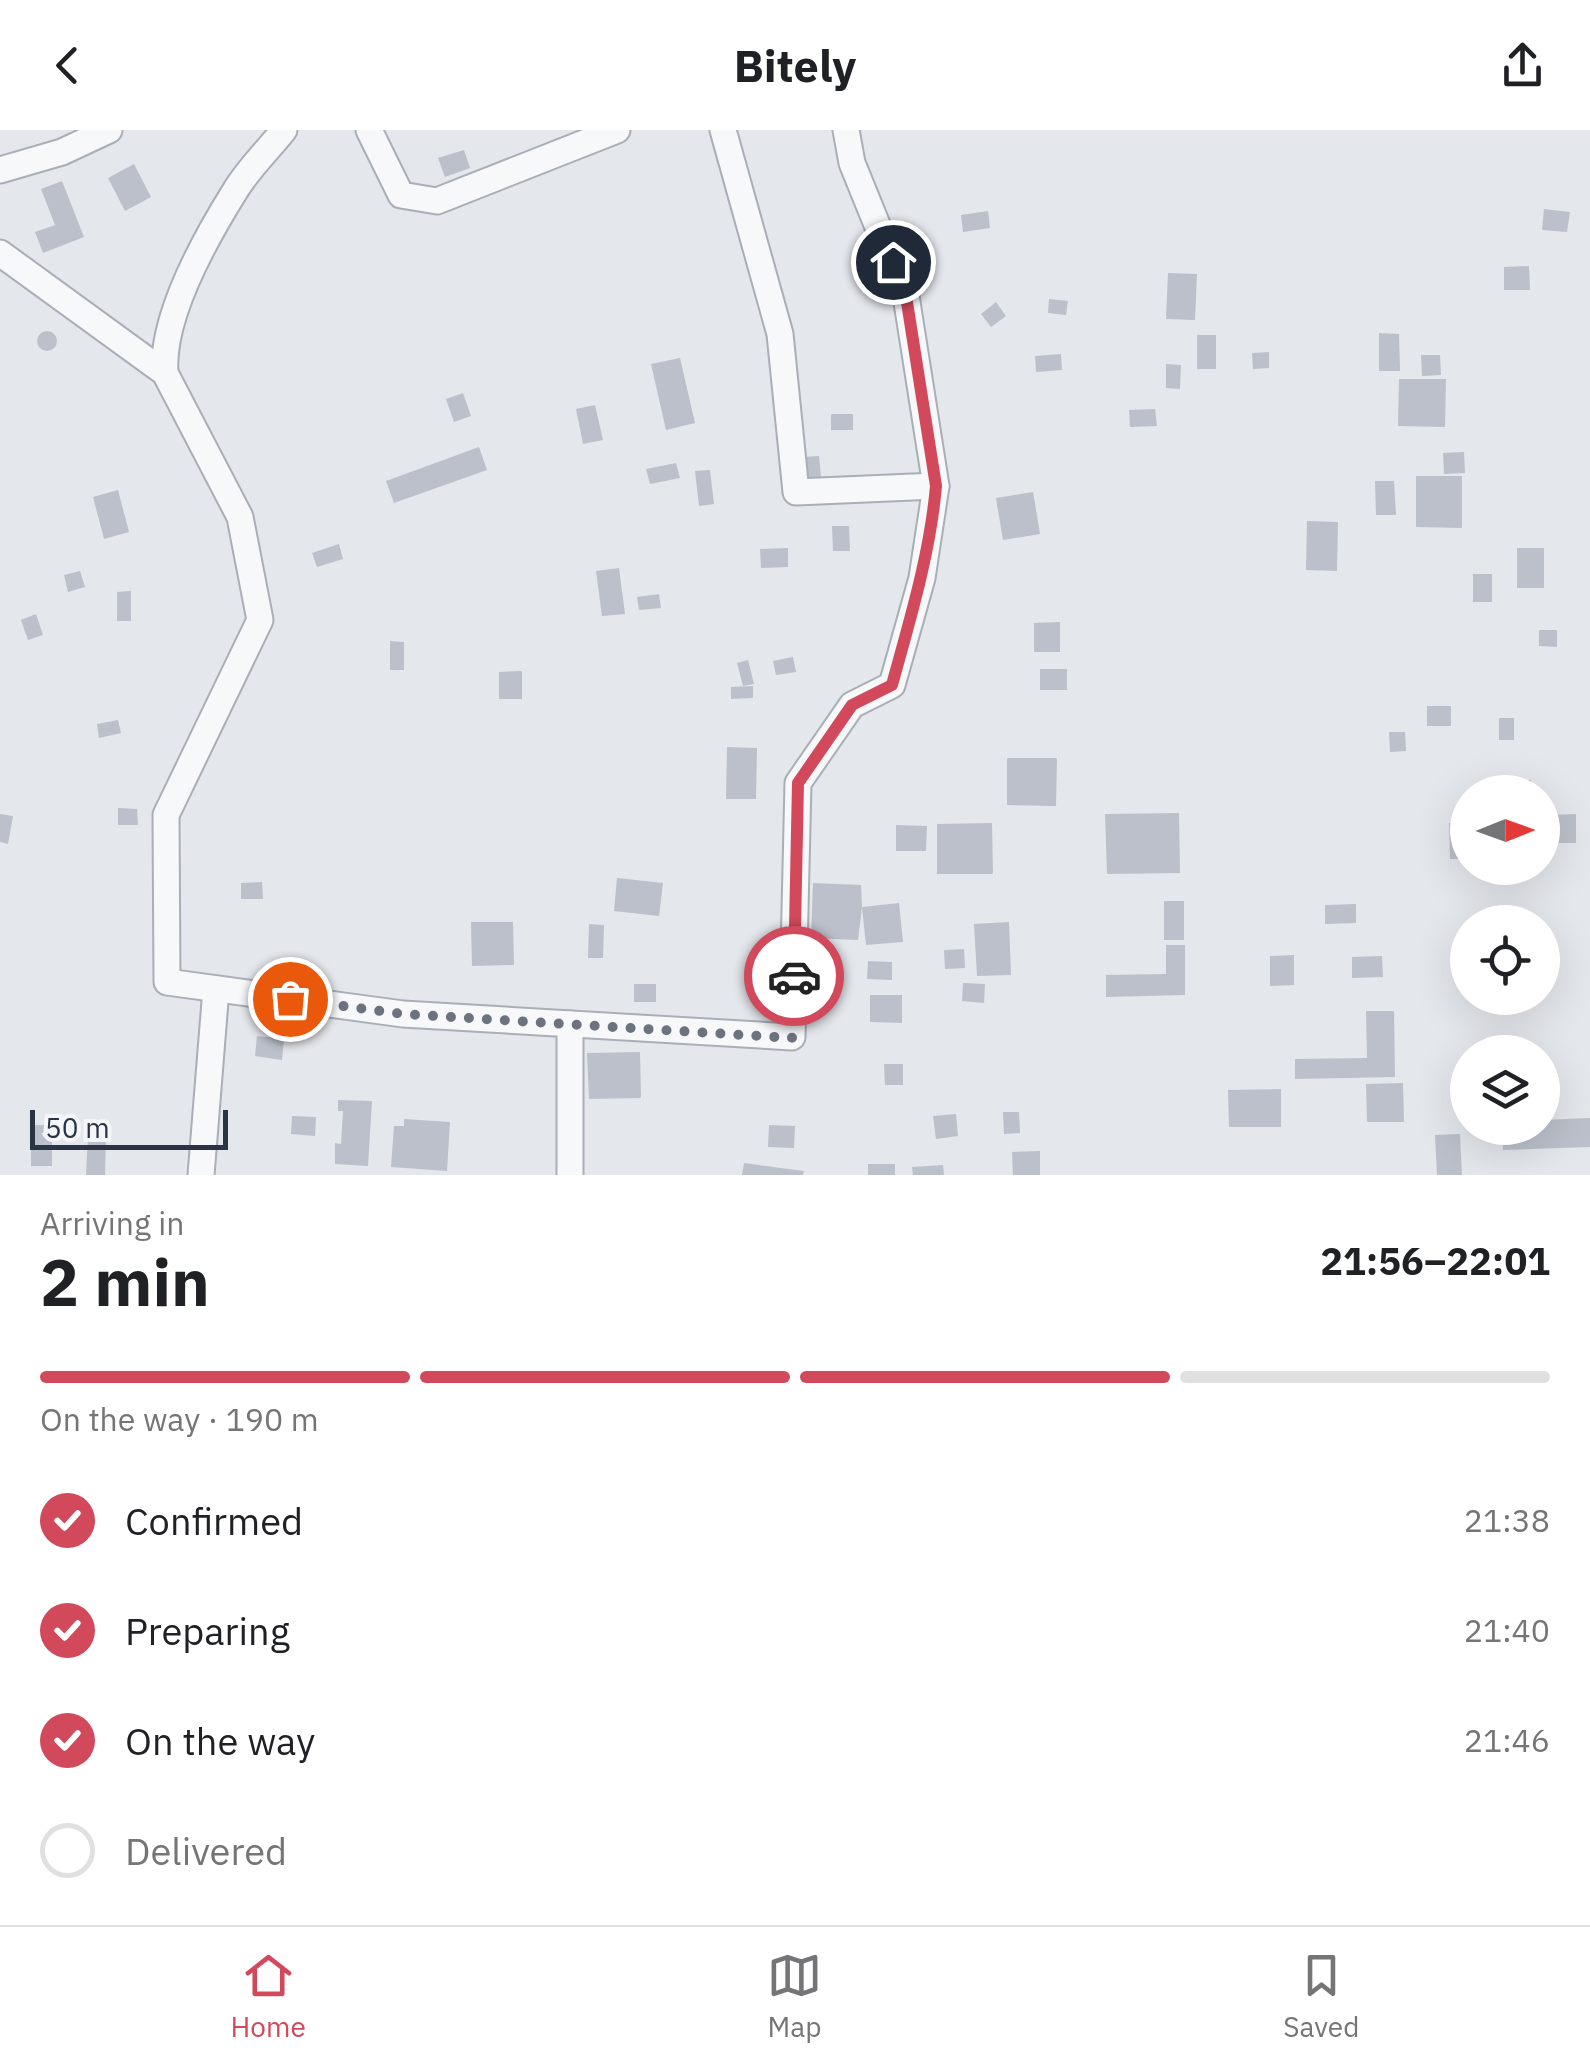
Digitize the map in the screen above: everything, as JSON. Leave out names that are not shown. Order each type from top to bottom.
[{"type":"street","points":[[0,170],[62,152],[109,130]]},
{"type":"street","points":[[284,130],[236,189],[180,296],[164,358],[165,374],[240,517],[260,620],[166,815],[167,982],[403,1014],[792,1038],[798,783],[852,705],[892,685],[922,578],[936,486],[906,296],[852,163],[846,130]]},
{"type":"street","points":[[369,130],[402,194],[437,201],[617,130]]},
{"type":"street","points":[[724,130],[780,334],[796,492],[936,486]]},
{"type":"street","points":[[0,253],[165,374]]},
{"type":"street","points":[[201,1175],[216,989]]},
{"type":"street","points":[[570,1024],[570,1175]]},
{"type":"building","points":[[464,150],[470,168],[445,177],[438,158]]},
{"type":"building","points":[[134,164],[151,197],[125,211],[108,178]]},
{"type":"building","points":[[62,181],[84,237],[43,253],[35,232],[55,225],[41,189]]},
{"type":"building","points":[[1544,209],[1570,212],[1567,232],[1542,230]]},
{"type":"building","points":[[988,211],[990,228],[963,232],[961,215]]},
{"type":"building","points":[[1529,266],[1530,290],[1504,290],[1504,267]]},
{"type":"building","points":[[1168,273],[1197,274],[1195,320],[1166,319]]},
{"type":"building","points":[[1049,299],[1068,301],[1066,315],[1048,313]]},
{"type":"building","points":[[996,302],[1006,316],[991,327],[981,314]]},
{"type":"building","points":[[47,331],[57,341],[47,351],[37,341]]},
{"type":"building","points":[[1379,333],[1399,334],[1400,371],[1379,371]]},
{"type":"building","points":[[1197,335],[1216,335],[1216,369],[1197,369]]},
{"type":"building","points":[[1269,352],[1269,368],[1253,369],[1252,353]]},
{"type":"building","points":[[1061,354],[1062,370],[1036,372],[1035,356]]},
{"type":"building","points":[[1421,355],[1440,355],[1441,375],[1422,376]]},
{"type":"building","points":[[680,358],[695,423],[666,430],[651,364]]},
{"type":"building","points":[[1166,364],[1181,365],[1180,389],[1166,388]]},
{"type":"building","points":[[1399,379],[1446,379],[1445,427],[1398,426]]},
{"type":"building","points":[[463,393],[471,416],[454,422],[446,399]]},
{"type":"building","points":[[595,405],[603,440],[583,444],[576,409]]},
{"type":"building","points":[[1155,409],[1157,426],[1130,427],[1129,410]]},
{"type":"building","points":[[831,414],[853,414],[853,430],[831,430]]},
{"type":"building","points":[[479,447],[487,470],[394,503],[386,481]]},
{"type":"building","points":[[1464,452],[1465,473],[1444,474],[1443,453]]},
{"type":"building","points":[[819,456],[821,477],[806,479],[803,457]]},
{"type":"building","points":[[676,463],[680,478],[650,484],[646,469]]},
{"type":"building","points":[[710,470],[714,504],[699,506],[695,471]]},
{"type":"building","points":[[1416,476],[1462,476],[1462,528],[1416,527]]},
{"type":"building","points":[[1375,481],[1394,481],[1396,515],[1376,515]]},
{"type":"building","points":[[118,490],[129,532],[104,539],[93,497]]},
{"type":"building","points":[[1033,492],[1040,534],[1003,540],[996,498]]},
{"type":"building","points":[[1307,521],[1338,522],[1337,571],[1306,570]]},
{"type":"building","points":[[832,526],[849,526],[850,551],[833,551]]},
{"type":"building","points":[[339,544],[343,559],[317,567],[312,553]]},
{"type":"building","points":[[788,548],[788,567],[761,568],[760,549]]},
{"type":"building","points":[[1517,548],[1544,548],[1544,588],[1517,588]]},
{"type":"building","points":[[619,568],[625,614],[602,616],[596,571]]},
{"type":"building","points":[[80,571],[85,587],[68,592],[64,575]]},
{"type":"building","points":[[1473,574],[1492,574],[1492,602],[1473,602]]},
{"type":"building","points":[[131,591],[131,621],[117,621],[117,592]]},
{"type":"building","points":[[659,594],[661,608],[639,610],[637,597]]},
{"type":"building","points":[[36,614],[43,635],[28,640],[21,620]]},
{"type":"building","points":[[1060,622],[1060,652],[1034,652],[1034,623]]},
{"type":"building","points":[[1539,630],[1557,630],[1557,647],[1539,646]]},
{"type":"building","points":[[390,641],[404,642],[404,670],[390,670]]},
{"type":"building","points":[[793,657],[796,672],[776,675],[773,661]]},
{"type":"building","points":[[748,660],[754,684],[743,686],[737,663]]},
{"type":"building","points":[[1040,669],[1067,669],[1067,690],[1040,690]]},
{"type":"building","points":[[522,671],[522,699],[499,699],[499,672]]},
{"type":"building","points":[[753,686],[753,698],[731,699],[731,687]]},
{"type":"building","points":[[1427,706],[1451,706],[1451,726],[1427,726]]},
{"type":"building","points":[[1499,718],[1514,718],[1514,740],[1499,740]]},
{"type":"building","points":[[118,720],[121,733],[99,738],[97,724]]},
{"type":"building","points":[[1389,732],[1405,732],[1406,751],[1390,752]]},
{"type":"building","points":[[727,747],[757,748],[756,799],[726,799]]},
{"type":"building","points":[[1007,758],[1057,758],[1056,806],[1007,805]]},
{"type":"building","points":[[118,808],[137,809],[138,825],[118,825]]},
{"type":"building","points":[[1179,813],[1180,873],[1107,874],[1105,814]]},
{"type":"building","points":[[0,814],[13,816],[8,844],[0,842]]},
{"type":"building","points":[[1576,814],[1576,843],[1560,843],[1560,815]]},
{"type":"building","points":[[992,823],[993,874],[937,874],[937,824]]},
{"type":"building","points":[[896,825],[927,826],[926,851],[896,851]]},
{"type":"building","points":[[617,878],[663,883],[659,916],[614,911]]},
{"type":"building","points":[[262,882],[263,899],[241,899],[241,883]]},
{"type":"building","points":[[813,883],[861,885],[858,940],[811,938]]},
{"type":"building","points":[[1164,901],[1184,901],[1184,940],[1164,940]]},
{"type":"building","points":[[899,903],[903,942],[866,945],[862,907]]},
{"type":"building","points":[[1356,904],[1356,923],[1325,924],[1325,905]]},
{"type":"building","points":[[471,922],[513,922],[514,965],[472,966]]},
{"type":"building","points":[[1009,922],[1011,975],[977,976],[974,924]]},
{"type":"building","points":[[589,924],[604,925],[603,958],[588,958]]},
{"type":"building","points":[[1166,945],[1185,945],[1185,995],[1106,997],[1106,975],[1166,974]]},
{"type":"building","points":[[964,949],[965,968],[945,969],[944,950]]},
{"type":"building","points":[[1294,955],[1294,985],[1270,986],[1270,956]]},
{"type":"building","points":[[1382,956],[1383,977],[1352,978],[1352,957]]},
{"type":"building","points":[[868,961],[892,962],[892,980],[867,979]]},
{"type":"building","points":[[963,983],[985,984],[984,1003],[962,1001]]},
{"type":"building","points":[[634,984],[656,984],[656,1002],[634,1002]]},
{"type":"building","points":[[870,995],[902,995],[902,1023],[870,1022]]},
{"type":"building","points":[[1366,1011],[1394,1011],[1395,1077],[1295,1079],[1295,1059],[1367,1058]]},
{"type":"building","points":[[257,1036],[284,1039],[282,1060],[255,1056]]},
{"type":"building","points":[[640,1052],[641,1098],[589,1099],[587,1053]]},
{"type":"building","points":[[884,1064],[903,1064],[903,1085],[885,1085]]},
{"type":"building","points":[[1403,1083],[1404,1122],[1367,1122],[1366,1084]]},
{"type":"building","points":[[1281,1089],[1281,1127],[1229,1127],[1228,1090]]},
{"type":"building","points":[[338,1100],[372,1101],[368,1166],[335,1164],[335,1143],[341,1144],[343,1111],[338,1111]]},
{"type":"building","points":[[1003,1112],[1019,1112],[1020,1133],[1004,1134]]},
{"type":"building","points":[[956,1114],[958,1136],[936,1139],[933,1116]]},
{"type":"building","points":[[292,1116],[316,1117],[315,1136],[291,1134]]},
{"type":"building","points":[[1590,1118],[1590,1147],[1503,1150],[1503,1145],[1560,1145],[1560,1119]]},
{"type":"building","points":[[404,1119],[450,1122],[447,1171],[391,1167],[394,1126],[404,1126]]},
{"type":"building","points":[[31,1125],[52,1125],[52,1166],[31,1166]]},
{"type":"building","points":[[769,1125],[795,1126],[794,1148],[768,1147]]},
{"type":"building","points":[[88,1134],[106,1135],[105,1175],[86,1175]]},
{"type":"building","points":[[1450,1134],[1450,1145],[1461,1145],[1462,1175],[1437,1175],[1435,1135]]},
{"type":"building","points":[[1040,1151],[1040,1175],[1013,1175],[1012,1152]]},
{"type":"building","points":[[744,1163],[804,1171],[803,1175],[742,1175]]},
{"type":"building","points":[[868,1164],[895,1164],[895,1175],[868,1175]]},
{"type":"building","points":[[943,1165],[944,1175],[913,1175],[912,1167]]},
{"type":"way so far","points":[[290,999],[403,1014],[792,1038],[794,976]]},
{"type":"route","points":[[794,976],[798,783],[852,705],[892,685],[922,578],[934,510],[936,486],[906,296],[893,262]]}]
